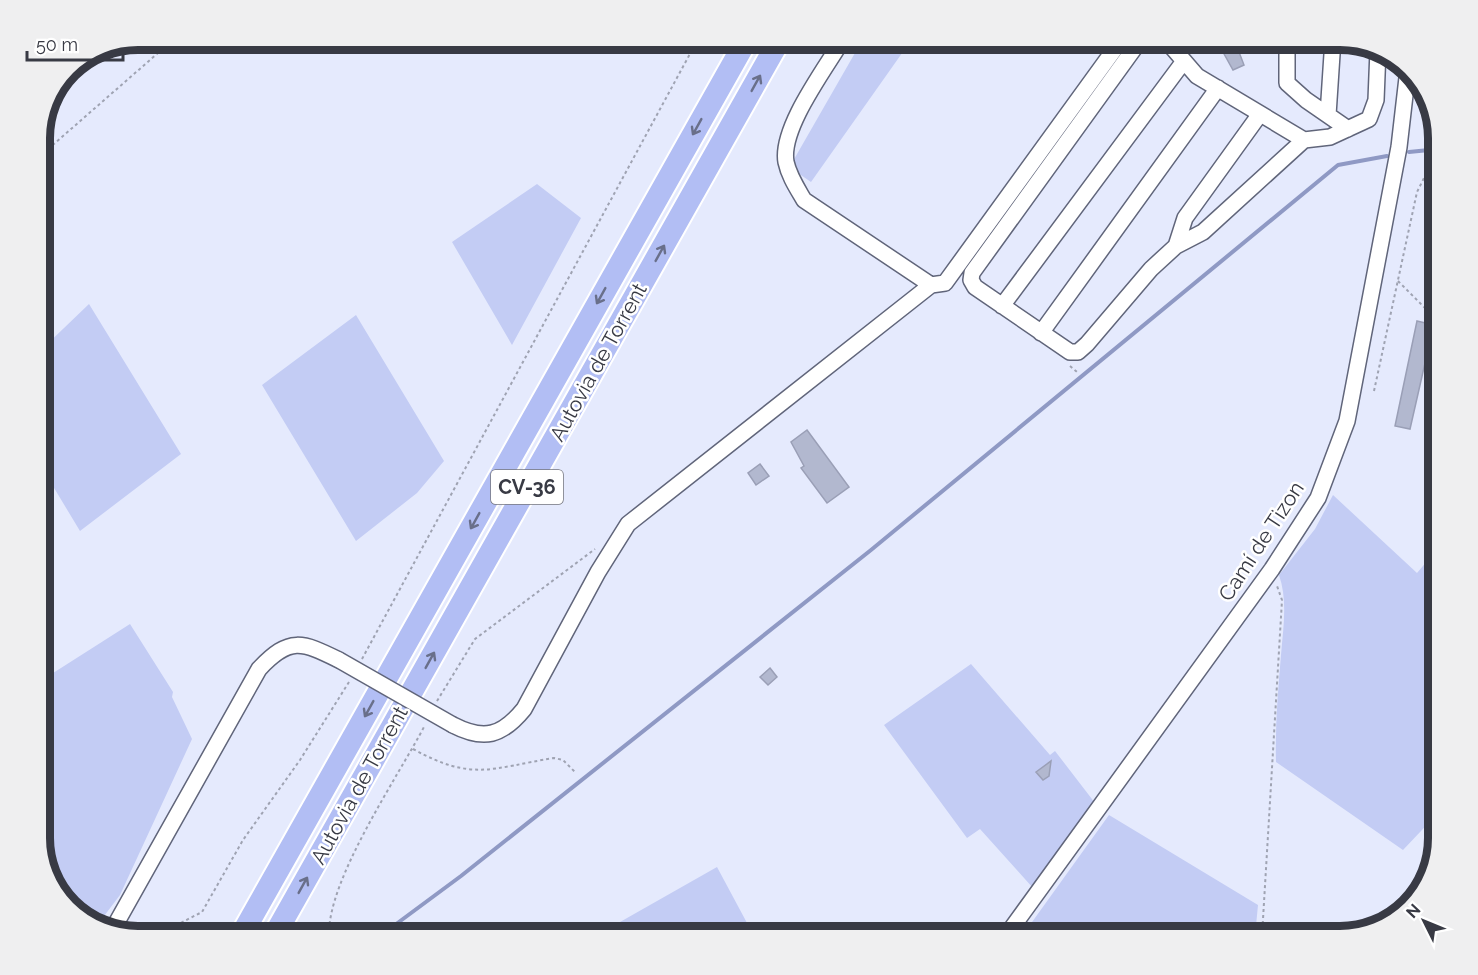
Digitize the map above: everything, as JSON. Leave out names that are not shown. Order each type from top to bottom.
[{"type":"highway","name":"Autovia de Torrent","points":[[247,926],[741,50]]},
{"type":"highway","name":"Autovia de Torrent","points":[[280,926],[774,50]]},
{"type":"street","points":[[837,50],[794,124],[787,141],[786,160],[792,179],[804,200],[931,285]]},
{"type":"street","points":[[116,923],[259,669],[288,646],[308,645],[339,660],[453,725],[480,735],[497,732],[512,724],[524,709],[598,572],[628,524],[931,285],[945,283],[1114,50]]},
{"type":"street","points":[[1134,50],[972,273],[971,280],[975,287],[1070,352],[1078,352],[1110,320],[1150,269],[1176,246],[1203,232],[1304,140],[1330,137],[1369,119],[1376,100],[1378,58]]},
{"type":"street","points":[[1175,50],[1197,76],[1304,140]]},
{"type":"street","points":[[1287,50],[1287,83],[1348,129]]},
{"type":"street","points":[[1328,115],[1332,50]]},
{"type":"street","points":[[1002,306],[1184,60]]},
{"type":"street","name":"Camí de Tizon","points":[[1013,926],[1272,569],[1318,498],[1347,421],[1399,147],[1406,78]]},
{"type":"street","points":[[1041,333],[1218,88]]},
{"type":"street","points":[[1176,246],[1185,218],[1260,114]]},
{"type":"path","points":[[50,147],[161,50]]},
{"type":"path","points":[[359,663],[692,50]]},
{"type":"path","points":[[1374,391],[1417,192],[1428,170]]},
{"type":"path","points":[[1398,281],[1426,309]]},
{"type":"path","points":[[1263,926],[1282,600],[1272,569]]},
{"type":"path","points":[[175,926],[202,912],[243,840],[300,760],[354,674]]},
{"type":"path","points":[[413,749],[438,763],[462,770],[492,770],[554,758],[563,760],[575,772]]},
{"type":"shaded area","points":[[857,50],[904,50],[811,182],[795,171],[793,161]]},
{"type":"shaded area","points":[[537,184],[581,218],[512,345],[452,242]]},
{"type":"shaded area","points":[[89,304],[181,454],[80,531],[50,481],[50,341]]},
{"type":"shaded area","points":[[356,315],[444,461],[417,493],[356,541],[262,385]]},
{"type":"shaded area","points":[[1333,495],[1417,573],[1428,560],[1428,824],[1403,850],[1276,762],[1277,708],[1284,615],[1279,575],[1315,529]]},
{"type":"shaded area","points":[[130,624],[173,692],[172,697],[192,739],[120,895],[103,918],[88,911],[71,896],[61,882],[52,861],[50,844],[50,675]]},
{"type":"shaded area","points":[[971,664],[1050,755],[1055,751],[1095,803],[1033,888],[980,829],[967,838],[884,725]]},
{"type":"shaded area","points":[[1109,815],[1258,905],[1256,926],[1029,926]]},
{"type":"shaded area","points":[[717,867],[749,926],[623,926],[620,922]]},
{"type":"building","points":[[1222,50],[1238,50],[1244,65],[1233,70]]},
{"type":"building","points":[[1417,321],[1428,324],[1428,350],[1410,429],[1395,426]]},
{"type":"building","points":[[807,430],[849,487],[827,503],[801,468],[804,466],[791,442]]},
{"type":"building","points":[[760,464],[769,476],[756,485],[748,473]]},
{"type":"building","points":[[770,668],[777,677],[768,685],[760,677]]},
{"type":"building","points":[[1051,761],[1049,776],[1043,780],[1036,772]]},
{"type":"waterway","points":[[1409,152],[1428,150]]},
{"type":"waterway","points":[[394,926],[461,876],[871,550],[1338,165],[1387,156]]}]
